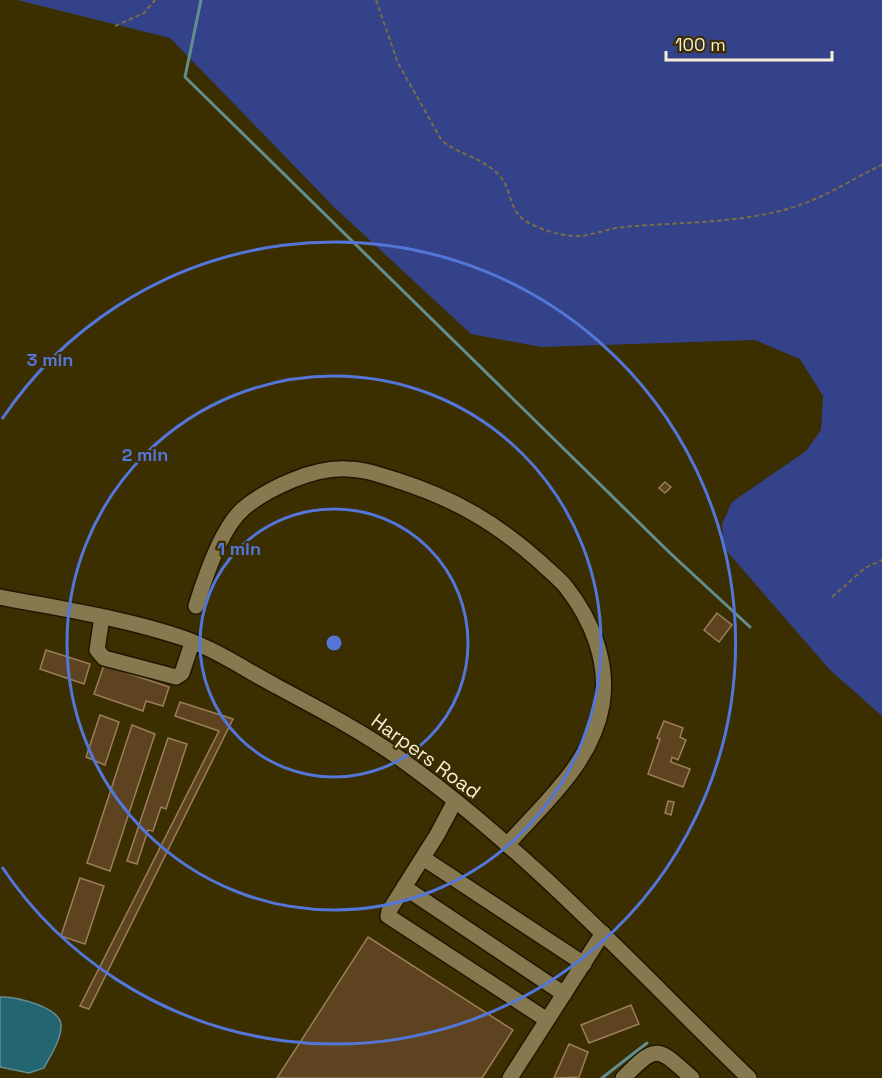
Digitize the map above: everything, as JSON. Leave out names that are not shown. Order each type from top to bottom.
[{"type":"street","points":[[196,606],[205,577],[222,539],[241,511],[262,496],[297,479],[327,470],[347,469],[373,473],[431,491],[476,513],[521,546],[565,585],[582,610],[596,638],[602,665],[604,690],[595,731],[579,765],[507,845]]},
{"type":"street","name":"Harpers Road","points":[[0,597],[102,617],[185,639],[218,654],[351,727],[401,759],[455,801],[581,911],[749,1078]]},
{"type":"street","points":[[102,617],[97,650],[104,658],[176,677],[183,673],[192,643]]},
{"type":"street","points":[[455,801],[388,916],[547,1020]]},
{"type":"street","points":[[423,858],[584,964]]},
{"type":"street","points":[[404,887],[564,994]]},
{"type":"street","points":[[510,1078],[603,933]]},
{"type":"street","points":[[623,1078],[646,1055],[661,1053],[692,1078]]},
{"type":"path","points":[[115,26],[144,13],[155,0]]},
{"type":"path","points":[[376,0],[398,63],[442,141],[451,148],[474,157],[491,169],[506,184],[514,210],[520,217],[529,224],[548,231],[578,236],[621,227],[754,217],[801,205],[882,165]]},
{"type":"path","points":[[832,597],[865,568],[882,560]]},
{"type":"shaded area","points":[[17,0],[882,0],[882,716],[830,670],[724,548],[722,524],[732,502],[806,451],[821,430],[823,396],[800,359],[755,340],[541,347],[471,334],[334,207],[170,38]]},
{"type":"shaded area","points":[[0,997],[16,998],[35,1004],[53,1012],[58,1018],[61,1024],[60,1036],[44,1068],[29,1073],[0,1067]]},
{"type":"building","points":[[665,482],[671,487],[665,493],[659,488]]},
{"type":"building","points":[[717,613],[732,625],[719,642],[704,630]]},
{"type":"building","points":[[46,650],[90,664],[84,684],[40,669]]},
{"type":"building","points":[[104,665],[169,687],[163,706],[146,701],[143,711],[94,694]]},
{"type":"building","points":[[180,702],[233,719],[89,1009],[80,1006],[219,731],[175,716]]},
{"type":"building","points":[[100,715],[119,722],[105,765],[86,757]]},
{"type":"building","points":[[664,721],[683,728],[680,737],[686,740],[678,760],[672,757],[671,762],[690,769],[683,787],[648,774]]},
{"type":"building","points":[[132,725],[155,734],[110,871],[87,863]]},
{"type":"building","points":[[168,738],[187,744],[166,809],[161,807],[153,831],[148,830],[137,864],[127,861]]},
{"type":"building","points":[[668,801],[674,802],[671,815],[665,813]]},
{"type":"building","points":[[80,878],[104,886],[85,944],[61,936]]},
{"type":"building","points":[[368,937],[513,1030],[482,1078],[277,1078]]},
{"type":"building","points":[[631,1005],[639,1024],[589,1043],[581,1025]]},
{"type":"building","points":[[569,1044],[588,1052],[579,1077],[554,1078]]},
{"type":"waterway","points":[[201,0],[185,77],[670,553],[750,627]]},
{"type":"waterway","points":[[602,1078],[647,1043]]}]
